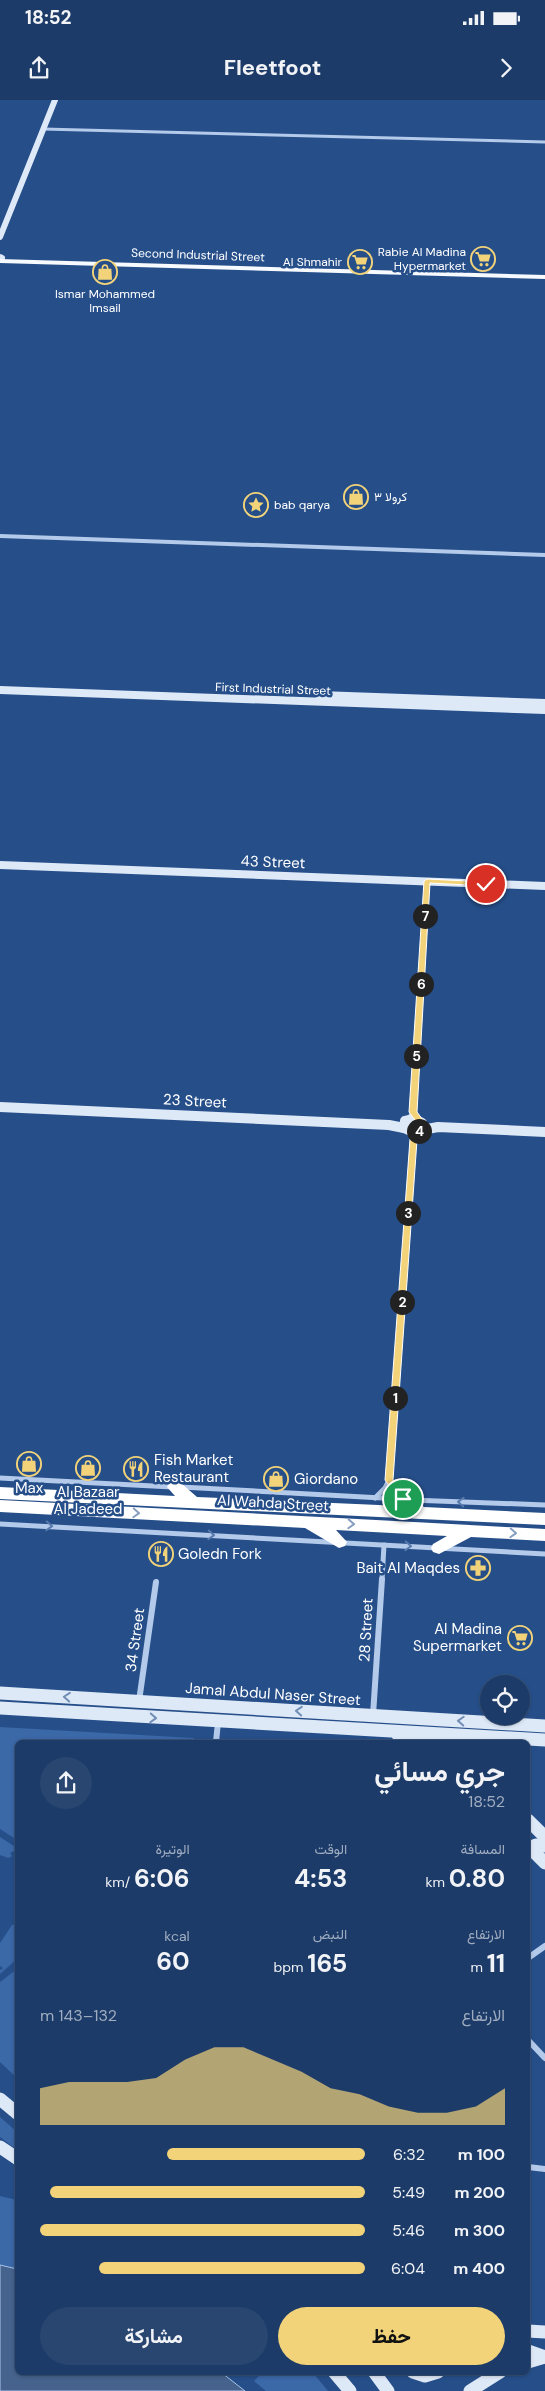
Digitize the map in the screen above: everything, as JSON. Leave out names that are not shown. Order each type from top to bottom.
[{"type":"highway","points":[[175,1487],[193,1502]]},
{"type":"highway","name":"Al Wahda Street","points":[[0,1493],[545,1519]]},
{"type":"highway","points":[[403,1499],[420,1513]]},
{"type":"highway","name":"Al Wahda Street","points":[[0,1506],[545,1535]]},
{"type":"highway","points":[[304,1522],[323,1530],[339,1542]]},
{"type":"highway","points":[[439,1548],[468,1531]]},
{"type":"main road","name":"Second Industrial Street","points":[[1,260],[545,275]]},
{"type":"street","points":[[0,237],[55,100]]},
{"type":"street","points":[[43,130],[545,142]]},
{"type":"street","points":[[0,536],[545,555]]},
{"type":"street","name":"First Industrial Street","points":[[0,684],[545,703]]},
{"type":"street","name":"First Industrial Street","points":[[0,690],[545,710]]},
{"type":"street","name":"43 Street","points":[[0,865],[545,886]]},
{"type":"street","points":[[374,1498],[385,1488],[389,1480],[409,1125],[427,881]]},
{"type":"street","name":"23 Street","points":[[0,1107],[421,1126]]},
{"type":"street","points":[[409,1125],[545,1132]]},
{"type":"street","points":[[0,1478],[87,1484],[545,1506]]},
{"type":"street","points":[[389,1480],[403,1499]]},
{"type":"street","points":[[0,1524],[545,1554]]},
{"type":"street","name":"28 Street","points":[[373,1716],[384,1545]]},
{"type":"street","name":"34 Street","points":[[139,1702],[156,1582]]},
{"type":"street","name":"Jamal Abdul Naser Street","points":[[0,1693],[545,1726]]},
{"type":"street","points":[[0,1702],[12,1700],[14,1694]]},
{"type":"street","points":[[88,1714],[88,1708],[92,1706],[132,1707],[139,1702]]},
{"type":"street","name":"Jamal Abdul Naser Street","points":[[0,1708],[545,1740]]},
{"type":"street","points":[[216,1740],[218,1721]]},
{"type":"street","points":[[386,1731],[410,1740]]},
{"type":"street","points":[[492,1740],[499,1738]]},
{"type":"street","points":[[530,1822],[545,1837]]},
{"type":"street","points":[[530,1846],[545,1846]]},
{"type":"street","points":[[530,1849],[545,1863]]},
{"type":"street","points":[[530,1957],[545,1946]]},
{"type":"street","points":[[530,2042],[545,2058]]},
{"type":"street","points":[[0,2099],[15,2112]]},
{"type":"street","points":[[0,2147],[15,2157]]},
{"type":"street","points":[[530,2167],[545,2169]]},
{"type":"street","points":[[530,2331],[545,2332]]},
{"type":"street","points":[[530,2352],[545,2357]]},
{"type":"street","points":[[530,2361],[545,2357]]},
{"type":"street","points":[[337,2375],[350,2391]]},
{"type":"street","points":[[376,2375],[388,2391]]},
{"type":"street","points":[[475,2389],[496,2375]]},
{"type":"shaded area","points":[[0,1727],[193,1738],[196,1740],[15,1740],[15,1839],[0,1829]]},
{"type":"shaded area","points":[[0,1837],[15,1847],[15,1852],[10,1853],[12,1856],[8,1858],[0,1855]]},
{"type":"shaded area","points":[[15,1924],[15,1961],[0,1974],[0,1970],[3,1968],[0,1966],[0,1943],[12,1925]]},
{"type":"shaded area","points":[[15,1971],[15,2076],[0,2062],[0,1982]]},
{"type":"shaded area","points":[[0,2117],[15,2130],[15,2148],[0,2137]]},
{"type":"shaded area","points":[[0,2196],[15,2200],[15,2269],[0,2265]]},
{"type":"shaded area","points":[[0,2265],[15,2269],[15,2375],[225,2375],[245,2391],[0,2391]]},
{"type":"shaded area","points":[[260,2375],[315,2375],[328,2391],[266,2391],[254,2381]]},
{"type":"place","name":"Rabie Al Madina Hypermarket","points":[[483,259]]},
{"type":"place","name":"Al Shmahir","points":[[360,262]]},
{"type":"place","name":"Ismar Mohammed Imsail","points":[[105,272]]},
{"type":"place","name":"كرولا ٣","points":[[356,497]]},
{"type":"place","name":"bab qarya","points":[[256,505]]},
{"type":"place","name":"Max","points":[[29,1464]]},
{"type":"place","name":"Al Bazaar Al Jadeed","points":[[88,1468]]},
{"type":"place","name":"Fish Market Restaurant","points":[[136,1469]]},
{"type":"place","name":"Giordano","points":[[276,1479]]},
{"type":"place","name":"Goledn Fork","points":[[161,1554]]},
{"type":"place","name":"Bait Al Maqdes","points":[[478,1568]]},
{"type":"place","name":"Al Madina Supermarket","points":[[520,1638]]},
{"type":"route","points":[[403,1499],[389,1480],[414,1139],[424,1127],[413,1112],[427,881],[486,884]]}]
